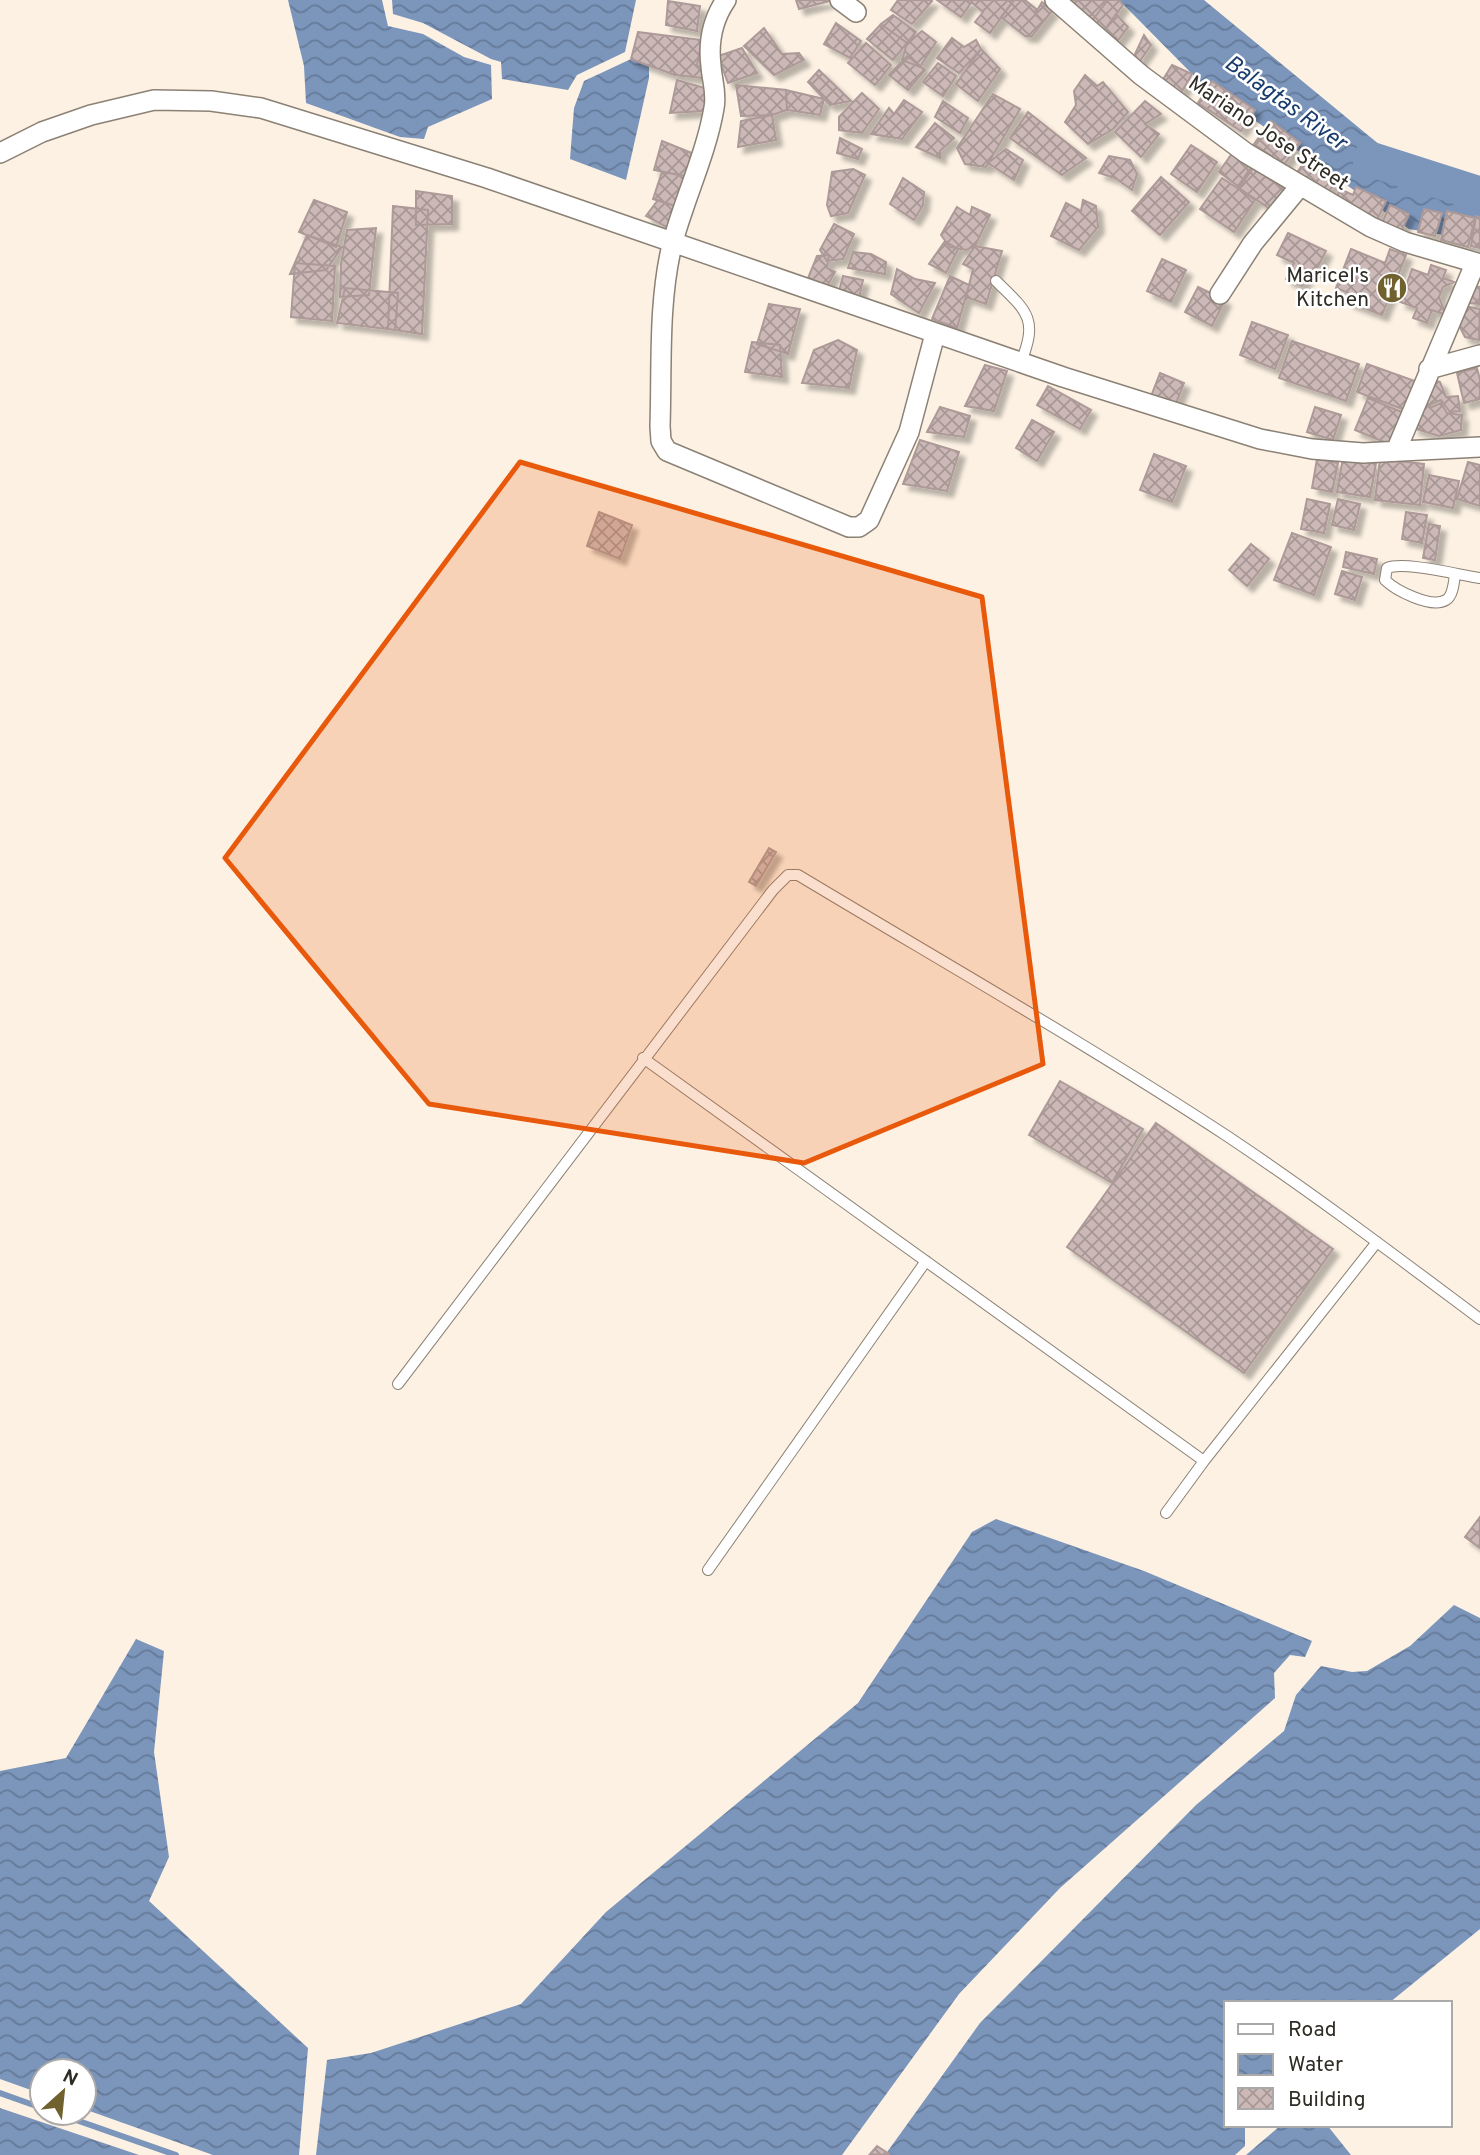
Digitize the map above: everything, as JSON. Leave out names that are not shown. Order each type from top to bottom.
[{"type":"street","points":[[726,0],[717,13],[711,38],[710,66],[716,95],[712,119],[673,244],[664,285],[661,442],[667,451],[849,527],[859,527],[869,520],[909,432],[935,334]]},
{"type":"street","points":[[840,0],[856,12]]},
{"type":"street","name":"Mariano Jose Street","points":[[1055,0],[1141,75],[1246,153],[1371,227],[1405,242],[1478,264]]},
{"type":"street","points":[[0,153],[41,132],[91,115],[154,100],[211,101],[261,108],[474,174],[935,334],[1191,419],[1260,439],[1312,449],[1363,453],[1480,447]]},
{"type":"street","points":[[1220,294],[1253,243],[1300,186]]},
{"type":"street","points":[[1395,451],[1429,369],[1478,264]]},
{"type":"street","points":[[1429,369],[1480,355]]},
{"type":"lane","points":[[996,281],[1018,302],[1029,321],[1030,338],[1020,362]]},
{"type":"lane","points":[[1455,574],[1450,597],[1436,602],[1404,594],[1385,580],[1387,568],[1392,566],[1455,574],[1480,578]]},
{"type":"lane","points":[[398,1384],[643,1058],[788,875],[797,875],[1125,1071],[1229,1138],[1377,1242],[1480,1319]]},
{"type":"lane","points":[[643,1058],[1204,1461]]},
{"type":"lane","points":[[1166,1513],[1377,1242]]},
{"type":"lane","points":[[708,1570],[926,1261]]},
{"type":"highlighted area","points":[[520,462],[982,597],[1043,1064],[804,1163],[429,1104],[225,858]]},
{"type":"water","points":[[288,0],[382,0],[388,26],[423,34],[464,57],[491,65],[492,99],[428,127],[424,139],[400,137],[306,103],[304,66]]},
{"type":"water","points":[[392,0],[636,0],[625,52],[577,75],[568,90],[502,79],[501,62],[423,23],[393,14]]},
{"type":"water","points":[[1119,0],[1204,0],[1420,178],[1480,188],[1480,241],[1409,229],[1199,81]]},
{"type":"water","points":[[631,59],[649,66],[649,78],[626,180],[570,159],[574,108],[584,81]]},
{"type":"water","points":[[996,1519],[1144,1571],[1312,1641],[1305,1657],[1290,1655],[1274,1673],[1275,1698],[1060,1888],[959,1994],[842,2155],[316,2155],[327,2060],[371,2053],[521,2004],[606,1912],[858,1703],[972,1532]]},
{"type":"water","points":[[1454,1605],[1480,1618],[1480,1929],[1391,2001],[1224,2001],[1224,2127],[1246,2127],[1245,2146],[1235,2155],[885,2155],[980,2023],[1196,1805],[1284,1731],[1296,1695],[1321,1666],[1352,1672],[1367,1671],[1410,1646]]},
{"type":"water","points":[[136,1639],[164,1651],[154,1752],[169,1857],[149,1901],[308,2048],[299,2155],[213,2155],[98,2114],[98,2057],[28,2057],[28,2089],[0,2079],[0,1771],[66,1758]]},
{"type":"water","points":[[0,2108],[28,2117],[28,2127],[56,2127],[139,2155],[0,2155]]},
{"type":"water","points":[[1279,2127],[1329,2127],[1351,2155],[1246,2155]]},
{"type":"building","points":[[796,0],[828,0],[830,1],[799,9]]},
{"type":"building","points":[[898,0],[932,1],[912,24],[891,10]]},
{"type":"building","points":[[937,0],[973,0],[961,17]]},
{"type":"building","points":[[1014,0],[990,33],[975,22],[983,12],[971,2]]},
{"type":"building","points":[[1014,0],[1025,0],[1036,9],[1035,14],[1043,22],[1032,36],[1025,36],[1001,17]]},
{"type":"building","points":[[1064,0],[1092,0],[1078,14]]},
{"type":"building","points":[[1092,0],[1108,0],[1091,22],[1078,14]]},
{"type":"building","points":[[1108,0],[1119,0],[1123,5],[1103,32],[1091,22]]},
{"type":"building","points":[[668,1],[700,6],[697,31],[666,25]]},
{"type":"building","points":[[1042,2],[1052,11],[1043,22],[1035,14]]},
{"type":"building","points":[[1116,14],[1128,27],[1116,43],[1103,32]]},
{"type":"building","points":[[893,15],[916,32],[907,43],[881,24]]},
{"type":"building","points":[[836,23],[861,41],[850,58],[824,44]]},
{"type":"building","points":[[881,24],[907,43],[893,60],[867,39]]},
{"type":"building","points":[[764,28],[782,54],[799,53],[804,60],[774,75],[744,46]]},
{"type":"building","points":[[922,31],[936,42],[920,67],[902,60],[907,43]]},
{"type":"building","points":[[638,32],[702,40],[697,65],[702,68],[702,78],[675,75],[631,59]]},
{"type":"building","points":[[1144,35],[1151,45],[1138,64],[1135,54]]},
{"type":"building","points":[[952,38],[964,47],[976,40],[981,49],[959,73],[937,58]]},
{"type":"building","points":[[866,43],[891,65],[875,85],[848,63]]},
{"type":"building","points":[[742,48],[757,73],[728,83],[718,56]]},
{"type":"building","points":[[981,49],[1000,69],[978,101],[956,84]]},
{"type":"building","points":[[907,56],[925,70],[908,90],[889,75]]},
{"type":"building","points":[[938,63],[956,76],[943,96],[923,82]]},
{"type":"building","points":[[1172,65],[1192,74],[1180,95],[1162,81]]},
{"type":"building","points":[[819,70],[851,101],[830,105],[808,82]]},
{"type":"building","points":[[1085,75],[1097,86],[1103,82],[1128,112],[1113,129],[1088,144],[1065,122],[1076,105],[1074,91]]},
{"type":"building","points":[[677,80],[708,89],[704,111],[670,113]]},
{"type":"building","points":[[1212,81],[1255,110],[1241,131],[1198,103]]},
{"type":"building","points":[[736,85],[786,90],[787,110],[772,115],[741,116]]},
{"type":"building","points":[[786,90],[824,99],[820,115],[787,110]]},
{"type":"building","points":[[862,93],[879,109],[862,133],[839,130],[839,117]]},
{"type":"building","points":[[993,94],[1020,109],[986,167],[965,164],[957,148]]},
{"type":"building","points":[[904,100],[922,112],[902,139],[871,134],[889,108],[894,114]]},
{"type":"building","points":[[943,101],[968,118],[960,133],[935,117]]},
{"type":"building","points":[[1145,101],[1161,114],[1145,124],[1159,134],[1141,157],[1115,132]]},
{"type":"building","points":[[1028,112],[1086,158],[1062,175],[1010,138]]},
{"type":"building","points":[[772,115],[776,140],[738,147],[741,121]]},
{"type":"building","points":[[1271,121],[1300,143],[1284,165],[1254,144]]},
{"type":"building","points":[[935,123],[954,138],[940,151],[940,158],[916,147]]},
{"type":"building","points":[[840,138],[862,149],[858,159],[837,153]]},
{"type":"building","points":[[662,141],[692,153],[685,176],[654,170]]},
{"type":"building","points":[[1191,145],[1217,162],[1197,192],[1171,174]]},
{"type":"building","points":[[1006,149],[1023,160],[1014,180],[988,163]]},
{"type":"building","points":[[1233,152],[1252,166],[1238,186],[1219,172]]},
{"type":"building","points":[[1109,156],[1130,160],[1137,174],[1132,190],[1115,178],[1099,173]]},
{"type":"building","points":[[1306,160],[1336,182],[1325,196],[1295,175]]},
{"type":"building","points":[[1253,168],[1287,191],[1273,211],[1239,188]]},
{"type":"building","points":[[853,169],[865,175],[848,213],[831,216],[827,205],[832,172]]},
{"type":"building","points":[[662,172],[685,176],[684,209],[653,199]]},
{"type":"building","points":[[1161,177],[1189,202],[1160,235],[1132,211]]},
{"type":"building","points":[[903,178],[924,192],[923,205],[914,220],[890,204]]},
{"type":"building","points":[[1222,178],[1255,200],[1234,232],[1200,209]]},
{"type":"building","points":[[1356,187],[1386,201],[1377,220],[1335,201],[1340,189],[1353,195]]},
{"type":"building","points":[[416,191],[452,196],[452,224],[416,225]]},
{"type":"building","points":[[314,200],[347,212],[336,247],[299,232]]},
{"type":"building","points":[[658,200],[675,206],[672,230],[646,216]]},
{"type":"building","points":[[1083,200],[1096,206],[1098,227],[1079,250],[1051,236],[1066,203],[1081,211]]},
{"type":"building","points":[[1390,205],[1409,214],[1401,232],[1382,223]]},
{"type":"building","points":[[393,206],[428,210],[422,334],[388,329]]},
{"type":"building","points":[[957,207],[970,215],[972,207],[990,215],[975,246],[966,250],[950,247],[941,235]]},
{"type":"building","points":[[1424,209],[1442,213],[1435,236],[1418,232]]},
{"type":"building","points":[[1447,211],[1475,218],[1468,247],[1441,240]]},
{"type":"building","points":[[1476,216],[1480,217],[1480,248],[1471,246]]},
{"type":"building","points":[[834,224],[854,234],[843,259],[827,261],[820,250]]},
{"type":"building","points":[[376,228],[369,295],[340,297],[341,264],[347,230]]},
{"type":"building","points":[[1288,233],[1326,251],[1315,272],[1310,270],[1302,286],[1286,279],[1294,263],[1277,255]]},
{"type":"building","points":[[307,235],[342,247],[326,270],[290,274]]},
{"type":"building","points":[[945,241],[958,249],[946,273],[929,264]]},
{"type":"building","points":[[975,246],[1002,251],[986,304],[966,297],[973,269],[963,264]]},
{"type":"building","points":[[1351,249],[1385,263],[1390,249],[1406,255],[1382,315],[1348,302],[1351,294],[1336,288]]},
{"type":"building","points":[[853,252],[871,254],[886,262],[885,274],[848,268]]},
{"type":"building","points":[[829,255],[827,268],[835,272],[826,288],[806,283],[817,256]]},
{"type":"building","points":[[1162,259],[1186,270],[1171,302],[1147,291]]},
{"type":"building","points":[[295,263],[335,266],[332,321],[291,317]]},
{"type":"building","points":[[1431,265],[1446,270],[1443,278],[1454,282],[1443,287],[1439,297],[1446,315],[1432,310],[1427,323],[1413,318],[1417,308],[1400,302],[1412,269],[1428,275]]},
{"type":"building","points":[[897,269],[915,279],[935,283],[919,313],[891,294]]},
{"type":"building","points":[[843,276],[863,280],[859,298],[838,295]]},
{"type":"building","points":[[950,276],[969,285],[957,328],[932,319]]},
{"type":"building","points":[[1470,286],[1480,287],[1480,304],[1468,303]]},
{"type":"building","points":[[1198,287],[1225,300],[1212,326],[1185,312]]},
{"type":"building","points":[[345,288],[398,293],[395,330],[337,323]]},
{"type":"building","points":[[769,304],[800,309],[788,354],[757,344]]},
{"type":"building","points":[[1465,306],[1480,309],[1479,340],[1465,337],[1455,317]]},
{"type":"building","points":[[1252,322],[1288,335],[1275,369],[1240,355]]},
{"type":"building","points":[[838,340],[857,350],[849,388],[802,383],[814,350]]},
{"type":"building","points":[[1292,341],[1359,364],[1346,401],[1279,378]]},
{"type":"building","points":[[752,342],[780,345],[782,377],[745,372]]},
{"type":"building","points":[[1367,364],[1415,381],[1405,410],[1357,392]]},
{"type":"building","points":[[985,365],[1007,371],[994,411],[965,406]]},
{"type":"building","points":[[1477,368],[1480,399],[1464,403],[1457,373]]},
{"type":"building","points":[[1160,373],[1184,383],[1174,408],[1150,399]]},
{"type":"building","points":[[1429,378],[1440,382],[1446,397],[1458,396],[1460,411],[1450,412],[1441,400],[1429,405],[1422,399]]},
{"type":"building","points":[[1048,386],[1091,410],[1080,429],[1037,405]]},
{"type":"building","points":[[1368,398],[1404,413],[1391,445],[1355,430]]},
{"type":"building","points":[[1441,403],[1447,413],[1462,415],[1461,430],[1439,436],[1413,428],[1420,404],[1432,407]]},
{"type":"building","points":[[940,407],[970,416],[964,437],[927,432]]},
{"type":"building","points":[[1315,407],[1341,415],[1333,440],[1307,432]]},
{"type":"building","points":[[1032,420],[1054,432],[1037,461],[1016,448]]},
{"type":"building","points":[[920,440],[959,452],[947,491],[903,484]]},
{"type":"building","points":[[1154,454],[1186,466],[1172,502],[1140,490]]},
{"type":"building","points":[[1343,458],[1376,463],[1370,497],[1337,492]]},
{"type":"building","points":[[1317,459],[1338,463],[1332,492],[1312,488]]},
{"type":"building","points":[[1380,459],[1424,464],[1420,505],[1375,500]]},
{"type":"building","points":[[1468,462],[1480,465],[1480,506],[1457,499]]},
{"type":"building","points":[[1429,475],[1459,481],[1453,508],[1423,502]]},
{"type":"building","points":[[1307,499],[1330,504],[1324,533],[1301,529]]},
{"type":"building","points":[[1338,499],[1360,504],[1354,530],[1332,525]]},
{"type":"building","points":[[599,512],[632,525],[620,559],[587,546]]},
{"type":"building","points":[[1406,512],[1427,515],[1422,543],[1402,539]]},
{"type":"building","points":[[1429,524],[1440,526],[1435,560],[1423,558]]},
{"type":"building","points":[[1292,533],[1331,547],[1314,595],[1274,580]]},
{"type":"building","points":[[1251,544],[1269,559],[1247,586],[1229,570]]},
{"type":"building","points":[[1346,552],[1377,559],[1374,574],[1343,567]]},
{"type":"building","points":[[1342,571],[1362,577],[1355,600],[1335,594]]},
{"type":"building","points":[[769,848],[776,852],[756,886],[749,882]]},
{"type":"building","points":[[1060,1081],[1143,1129],[1112,1183],[1029,1135]]},
{"type":"building","points":[[1156,1123],[1333,1249],[1244,1373],[1067,1247]]},
{"type":"building","points":[[1480,1517],[1480,1548],[1465,1537]]},
{"type":"building","points":[[877,2146],[889,2154],[870,2154]]},
{"type":"waterway","name":"Balagtas River","points":[[1370,159],[1480,194]]},
{"type":"waterway","points":[[0,2093],[28,2103]]},
{"type":"waterway","points":[[96,2127],[176,2155]]},
{"type":"place","name":"Maricel's Kitchen","points":[[1392,288]]}]
